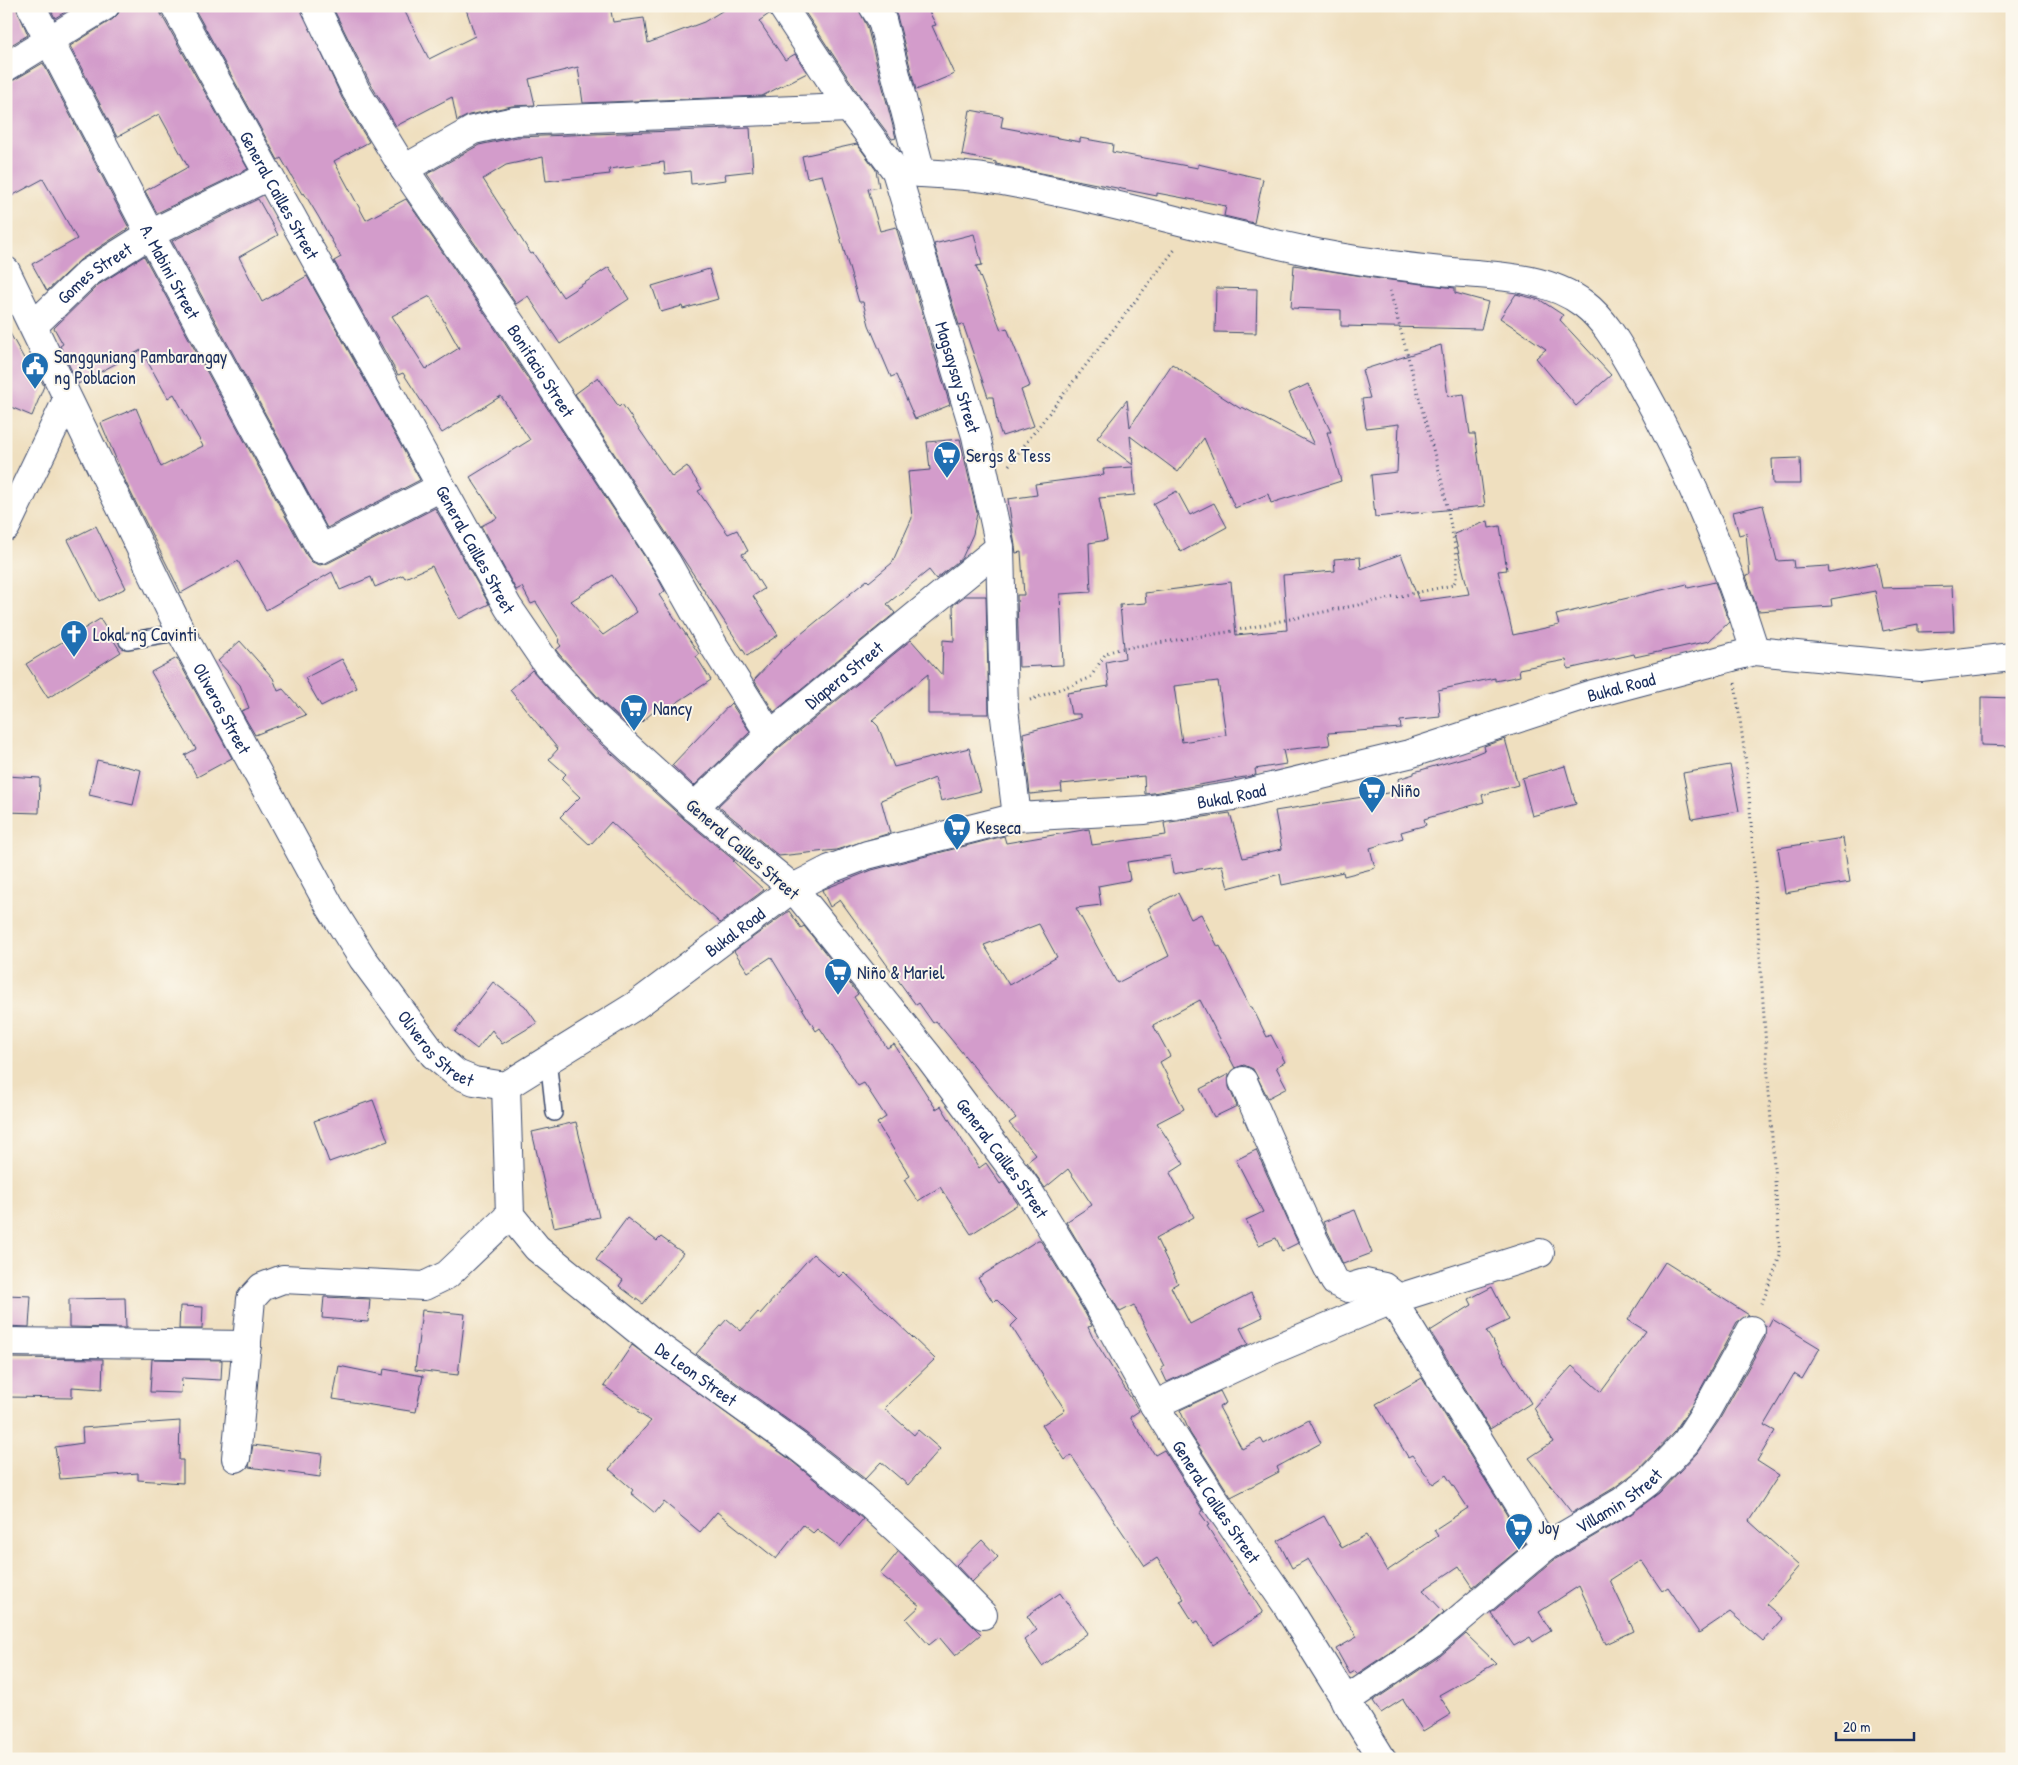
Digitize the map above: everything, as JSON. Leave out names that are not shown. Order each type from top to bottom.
[{"type":"street","name":"A. Mabini Street","points":[[31,6],[150,234],[321,549],[441,487]]},
{"type":"street","points":[[6,67],[48,39],[105,6]]},
{"type":"street","name":"General Cailles Street","points":[[175,6],[508,607],[547,664],[593,715],[694,807],[793,888],[929,1058],[1028,1190],[1096,1301],[1154,1405],[1217,1504],[1286,1604],[1382,1759]]},
{"type":"street","name":"Bonifacio Street","points":[[315,6],[356,90],[404,169],[513,327],[667,563],[714,646],[770,736]]},
{"type":"street","name":"Magsaysay Street","points":[[782,6],[849,108],[909,172],[976,436],[1000,548],[1004,709],[1017,817]]},
{"type":"street","points":[[872,6],[882,20],[909,172],[982,178],[1109,203],[1194,226],[1384,265],[1524,279],[1556,289],[1584,304],[1605,327],[1621,351],[1665,428],[1726,564],[1743,654]]},
{"type":"street","points":[[404,169],[473,130],[515,121],[849,108]]},
{"type":"street","name":"Gomes Street","points":[[34,325],[88,273],[150,234],[269,176]]},
{"type":"street","name":"Oliveros Street","points":[[6,271],[34,325],[67,400],[181,632],[329,905],[364,959],[434,1055],[447,1068],[474,1082],[506,1086]]},
{"type":"street","points":[[6,526],[67,400]]},
{"type":"street","name":"Diapera Street","points":[[694,807],[770,736],[1000,548]]},
{"type":"street","name":"Bukal Road","points":[[506,1086],[635,1006],[793,888],[830,869],[867,855],[1017,817],[1145,810],[1234,796],[1409,754],[1590,695],[1743,654],[1920,667],[2012,657]]},
{"type":"street","points":[[1244,1081],[1307,1226],[1335,1282],[1348,1288],[1365,1284],[1384,1287],[1395,1299],[1545,1547]]},
{"type":"street","points":[[236,1458],[250,1299],[262,1287],[283,1279],[424,1286],[447,1275],[510,1215],[506,1086]]},
{"type":"street","name":"De Leon Street","points":[[510,1215],[537,1248],[655,1344],[797,1446],[857,1493],[915,1546],[983,1615]]},
{"type":"street","points":[[1154,1405],[1268,1352],[1395,1299],[1540,1253]]},
{"type":"street","name":"Villamin Street","points":[[1345,1701],[1431,1643],[1545,1547],[1623,1500],[1648,1482],[1669,1462],[1705,1413],[1751,1330]]},
{"type":"street","points":[[6,1342],[247,1345]]},
{"type":"lane","points":[[127,641],[181,632]]},
{"type":"lane","points":[[548,1059],[554,1113]]},
{"type":"path","points":[[989,491],[1194,226]]},
{"type":"path","points":[[1004,709],[1090,678],[1106,653],[1119,648],[1228,632],[1453,585],[1456,580],[1457,556],[1442,482],[1384,265]]},
{"type":"path","points":[[1743,654],[1748,778],[1780,1256],[1751,1330]]},
{"type":"building","points":[[6,6],[16,6],[28,35],[6,48]]},
{"type":"building","points":[[49,6],[75,6],[55,18]]},
{"type":"building","points":[[121,6],[159,6],[161,14],[248,169],[157,213],[145,191],[188,167],[159,114],[117,137],[70,46],[113,19],[118,14]]},
{"type":"building","points":[[193,6],[300,6],[342,98],[369,142],[334,161],[366,220],[406,199],[500,336],[654,571],[665,591],[659,595],[699,654],[696,656],[711,680],[667,709],[663,703],[633,730],[604,704],[559,654],[556,650],[561,646],[558,642],[560,640],[536,602],[531,604],[522,587],[516,590],[481,526],[497,518],[470,477],[530,440],[501,396],[442,433],[403,373],[398,375],[334,261],[341,257],[304,193],[302,194],[281,158],[278,160]],"holes":[[[430,296],[459,348],[426,369],[392,316]],[[612,575],[637,612],[603,635],[571,601]]]},
{"type":"building","points":[[332,6],[402,6],[429,59],[475,36],[465,6],[610,6],[613,22],[644,18],[648,43],[704,22],[730,6],[766,6],[769,14],[759,21],[785,60],[795,54],[807,73],[762,96],[583,103],[578,67],[529,79],[535,105],[512,106],[469,115],[457,121],[452,97],[396,126],[370,83]]},
{"type":"building","points":[[801,6],[857,6],[867,26],[896,138],[892,139],[862,99]]},
{"type":"building","points":[[892,6],[926,6],[936,25],[932,26],[954,74],[916,90],[897,16]]},
{"type":"building","points":[[43,63],[129,228],[80,260],[47,291],[32,264],[77,239],[43,179],[6,199],[6,83]]},
{"type":"building","points":[[970,110],[1003,116],[1001,127],[1080,142],[1080,138],[1113,144],[1112,152],[1198,168],[1198,164],[1263,179],[1254,223],[1224,216],[1226,206],[1157,193],[1157,196],[996,164],[996,162],[962,155]]},
{"type":"building","points":[[750,128],[753,171],[725,174],[726,180],[691,184],[690,171],[665,174],[664,162],[609,169],[610,174],[546,181],[543,157],[506,165],[483,179],[531,254],[533,253],[563,297],[609,267],[629,299],[560,344],[528,296],[516,304],[427,174],[479,145],[517,137]]},
{"type":"building","points":[[857,144],[876,170],[879,187],[868,189],[880,231],[896,227],[950,405],[915,419],[896,375],[891,377],[869,325],[863,302],[859,302],[822,175],[807,178],[802,156]]},
{"type":"building","points":[[258,199],[278,235],[239,257],[262,302],[307,276],[420,480],[327,528],[172,241]]},
{"type":"building","points":[[974,234],[982,265],[976,266],[1001,330],[1007,328],[1030,386],[1021,390],[1034,426],[1002,436],[997,422],[993,397],[988,397],[963,324],[959,325],[934,244]]},
{"type":"building","points":[[144,256],[312,562],[320,565],[328,563],[435,508],[489,604],[459,619],[432,566],[405,578],[403,575],[375,587],[371,577],[340,590],[332,572],[266,610],[238,561],[181,593],[127,485],[101,423],[136,408],[161,467],[203,446],[174,394],[168,398],[141,350],[78,384],[60,346],[63,344],[54,328],[98,285]]},
{"type":"building","points":[[1294,265],[1374,278],[1455,288],[1455,293],[1488,302],[1481,329],[1341,326],[1341,310],[1291,308]]},
{"type":"building","points":[[709,269],[718,299],[683,309],[682,306],[661,312],[652,286]]},
{"type":"building","points":[[1216,288],[1257,289],[1256,333],[1215,332]]},
{"type":"building","points":[[1516,294],[1540,300],[1563,315],[1560,320],[1611,375],[1576,406],[1536,358],[1546,349],[1500,318]]},
{"type":"building","points":[[6,326],[27,364],[32,361],[44,386],[32,416],[6,405]]},
{"type":"building","points":[[1441,345],[1448,396],[1464,394],[1470,434],[1475,434],[1485,506],[1375,517],[1371,475],[1397,472],[1399,424],[1366,428],[1362,399],[1370,398],[1362,370]]},
{"type":"building","points":[[1172,364],[1241,409],[1242,407],[1314,445],[1289,393],[1308,384],[1331,432],[1327,432],[1341,481],[1271,503],[1268,494],[1235,508],[1204,438],[1178,472],[1130,436],[1133,465],[1097,438],[1127,400],[1130,427]]},
{"type":"building","points":[[598,377],[619,407],[622,404],[672,477],[687,466],[702,489],[698,491],[728,534],[737,530],[748,551],[742,554],[764,589],[753,596],[778,635],[747,656],[575,394]]},
{"type":"building","points":[[960,439],[977,513],[973,534],[962,558],[936,579],[929,570],[887,604],[895,613],[774,712],[754,680],[784,648],[867,580],[869,582],[892,563],[912,518],[908,472],[930,470],[927,442]]},
{"type":"building","points":[[1800,458],[1801,484],[1773,484],[1772,459]]},
{"type":"building","points":[[1133,467],[1135,495],[1099,498],[1107,540],[1089,543],[1091,592],[1060,594],[1063,665],[1019,667],[1017,595],[1024,595],[1021,552],[1016,553],[1008,499],[1037,495],[1035,484],[1104,475],[1103,469]]},
{"type":"building","points":[[1177,491],[1190,515],[1214,503],[1227,527],[1181,552],[1153,504]]},
{"type":"building","points":[[1763,505],[1777,561],[1793,560],[1794,568],[1828,566],[1829,572],[1877,563],[1882,588],[1952,586],[1954,631],[1918,632],[1918,624],[1883,631],[1875,591],[1831,599],[1832,606],[1758,611],[1746,576],[1750,575],[1746,533],[1739,535],[1733,512]]},
{"type":"building","points":[[1488,521],[1489,528],[1500,526],[1507,570],[1498,571],[1513,635],[1559,625],[1556,615],[1687,584],[1688,588],[1715,582],[1729,622],[1709,641],[1635,657],[1634,654],[1568,669],[1566,660],[1519,669],[1520,676],[1495,681],[1495,678],[1438,690],[1440,717],[1400,721],[1401,728],[1328,733],[1330,745],[1283,750],[1286,764],[1255,769],[1256,775],[1145,794],[1144,776],[1061,784],[1062,791],[1030,794],[1023,733],[1080,718],[1080,714],[1071,714],[1067,693],[1109,686],[1106,662],[1125,658],[1120,605],[1146,603],[1145,593],[1231,582],[1236,635],[1287,630],[1283,575],[1335,571],[1334,559],[1360,557],[1361,569],[1401,554],[1419,601],[1469,594],[1454,534]],"holes":[[[1218,681],[1226,735],[1182,742],[1174,686]]]},
{"type":"building","points":[[96,526],[126,588],[99,601],[68,540]]},
{"type":"building","points":[[965,596],[986,596],[989,714],[928,714],[928,674],[872,720],[878,726],[894,767],[969,748],[981,791],[941,801],[935,778],[881,800],[890,833],[836,850],[779,856],[718,806],[780,747],[911,640],[942,675],[943,640],[954,641],[953,605]]},
{"type":"building","name":"Lokal ng Cavinti","points":[[100,619],[121,652],[48,698],[26,664]]},
{"type":"building","points":[[240,641],[273,678],[278,691],[283,689],[306,715],[255,735],[241,711],[249,708],[240,685],[218,661]]},
{"type":"building","points":[[177,658],[232,758],[197,777],[185,755],[196,749],[151,672]]},
{"type":"building","points":[[342,659],[357,688],[321,706],[305,678]]},
{"type":"building","points":[[532,670],[582,727],[684,819],[735,861],[733,861],[764,890],[720,923],[611,822],[590,845],[560,817],[580,797],[561,779],[566,774],[549,759],[558,749],[510,690]]},
{"type":"building","points":[[1981,697],[2012,698],[2012,746],[1981,745]]},
{"type":"building","points":[[731,703],[750,732],[694,786],[672,765]]},
{"type":"building","points":[[1505,739],[1518,785],[1482,795],[1484,802],[1424,819],[1426,825],[1401,832],[1403,838],[1370,848],[1375,868],[1344,876],[1343,872],[1282,885],[1280,874],[1228,888],[1222,865],[1173,874],[1170,856],[1127,862],[1130,880],[1098,886],[1101,905],[1076,908],[1117,983],[1169,956],[1148,908],[1178,893],[1191,919],[1201,914],[1218,947],[1220,946],[1267,1037],[1271,1035],[1285,1062],[1276,1067],[1287,1088],[1268,1098],[1253,1069],[1244,1065],[1235,1068],[1200,1000],[1153,1025],[1170,1056],[1160,1062],[1184,1109],[1157,1123],[1184,1164],[1170,1173],[1194,1217],[1156,1238],[1178,1283],[1171,1287],[1190,1324],[1251,1293],[1263,1317],[1240,1328],[1248,1344],[1167,1382],[1161,1369],[1165,1366],[1134,1305],[1120,1312],[1066,1222],[1092,1205],[1068,1169],[1045,1188],[1027,1162],[1036,1155],[1009,1123],[1016,1118],[936,1021],[933,1023],[919,1003],[916,1005],[840,900],[830,907],[822,890],[872,870],[1004,836],[1006,843],[1089,829],[1092,845],[1166,835],[1164,823],[1230,813],[1243,858],[1282,849],[1275,811],[1400,791],[1398,779],[1414,774],[1414,772],[1473,755],[1485,750],[1484,746]],"holes":[[[1039,924],[1057,957],[1009,985],[984,945]]]},
{"type":"building","points":[[97,760],[141,770],[133,805],[89,795]]},
{"type":"building","points":[[1730,765],[1739,811],[1692,819],[1683,773]]},
{"type":"building","points":[[1565,766],[1576,804],[1532,816],[1522,778]]},
{"type":"building","points":[[6,776],[40,778],[39,813],[6,812]]},
{"type":"building","points":[[1843,838],[1850,882],[1785,893],[1778,848]]},
{"type":"building","points":[[789,911],[801,928],[804,926],[858,994],[854,997],[887,1048],[894,1044],[936,1109],[941,1106],[979,1168],[986,1163],[1000,1184],[1003,1182],[1018,1204],[971,1234],[940,1187],[918,1201],[904,1180],[910,1176],[877,1123],[886,1117],[864,1083],[858,1086],[820,1028],[816,1031],[771,957],[748,972],[734,951]]},
{"type":"building","points":[[493,982],[525,1006],[537,1023],[502,1044],[492,1030],[477,1049],[455,1032]]},
{"type":"building","points":[[1229,1074],[1229,1087],[1237,1106],[1214,1117],[1200,1089]]},
{"type":"building","points":[[373,1100],[388,1141],[329,1162],[314,1121]]},
{"type":"building","points":[[576,1122],[599,1217],[554,1227],[532,1132]]},
{"type":"building","points":[[1256,1150],[1298,1243],[1282,1251],[1276,1238],[1259,1245],[1246,1220],[1263,1212],[1236,1160]]},
{"type":"building","points":[[1355,1210],[1372,1253],[1343,1264],[1323,1222]]},
{"type":"building","points":[[627,1218],[657,1241],[661,1237],[683,1253],[643,1304],[619,1286],[623,1280],[596,1260]]},
{"type":"building","points":[[1040,1240],[1083,1309],[1092,1326],[1088,1327],[1092,1336],[1139,1411],[1130,1417],[1155,1455],[1164,1450],[1203,1511],[1200,1513],[1209,1525],[1207,1526],[1263,1613],[1213,1645],[1198,1621],[1194,1623],[1180,1601],[1184,1599],[1157,1558],[1145,1566],[1071,1455],[1065,1460],[1042,1425],[1065,1410],[1011,1326],[1017,1320],[996,1299],[993,1302],[978,1278]]},
{"type":"building","points":[[813,1254],[839,1277],[844,1272],[935,1359],[884,1408],[914,1435],[918,1430],[940,1449],[908,1485],[881,1462],[865,1479],[806,1433],[696,1354],[727,1319],[741,1331],[758,1312],[760,1314]]},
{"type":"building","points":[[1665,1262],[1749,1315],[1737,1322],[1692,1405],[1674,1432],[1638,1470],[1614,1488],[1572,1513],[1529,1458],[1553,1442],[1534,1408],[1572,1366],[1601,1392],[1646,1331],[1628,1320]]},
{"type":"building","points":[[1492,1287],[1509,1320],[1486,1331],[1531,1403],[1490,1429],[1430,1331],[1472,1305],[1469,1299]]},
{"type":"building","points":[[6,1295],[31,1296],[29,1327],[6,1326]]},
{"type":"building","points":[[324,1297],[370,1299],[368,1322],[322,1318]]},
{"type":"building","points":[[125,1298],[126,1328],[69,1327],[69,1299]]},
{"type":"building","points":[[180,1306],[203,1307],[202,1329],[179,1329]]},
{"type":"building","points":[[422,1310],[465,1314],[458,1375],[415,1370]]},
{"type":"building","points":[[1772,1319],[1820,1348],[1802,1379],[1794,1374],[1764,1425],[1775,1431],[1757,1461],[1779,1475],[1749,1521],[1799,1566],[1766,1604],[1783,1619],[1763,1641],[1730,1612],[1699,1633],[1668,1587],[1662,1591],[1641,1560],[1610,1580],[1634,1631],[1606,1644],[1579,1586],[1539,1612],[1551,1631],[1533,1642],[1530,1637],[1514,1646],[1491,1613],[1554,1560],[1631,1514],[1659,1493],[1697,1453],[1718,1422],[1765,1338],[1765,1325],[1768,1327]]},
{"type":"building","points":[[632,1345],[788,1458],[863,1519],[840,1547],[817,1529],[813,1533],[803,1525],[776,1559],[717,1512],[700,1532],[664,1502],[655,1513],[631,1493],[633,1490],[609,1469],[651,1421],[637,1412],[639,1410],[604,1386]]},
{"type":"building","points":[[6,1358],[103,1359],[102,1389],[72,1387],[72,1398],[6,1397]]},
{"type":"building","points":[[152,1359],[222,1360],[221,1380],[182,1378],[181,1393],[150,1392]]},
{"type":"building","points":[[339,1366],[383,1375],[384,1369],[423,1376],[416,1412],[333,1399]]},
{"type":"building","points":[[1422,1378],[1525,1544],[1473,1587],[1459,1566],[1423,1590],[1444,1612],[1422,1631],[1357,1674],[1355,1671],[1350,1674],[1336,1649],[1357,1637],[1308,1559],[1292,1568],[1278,1541],[1324,1516],[1342,1548],[1366,1535],[1387,1571],[1438,1536],[1434,1530],[1468,1508],[1446,1475],[1433,1484],[1412,1455],[1408,1457],[1376,1404]]},
{"type":"building","points":[[1220,1391],[1226,1403],[1219,1407],[1242,1449],[1261,1439],[1264,1444],[1309,1420],[1321,1443],[1277,1467],[1279,1472],[1231,1497],[1190,1433],[1180,1410]]},
{"type":"building","points":[[180,1421],[179,1460],[183,1460],[183,1483],[138,1480],[138,1473],[60,1479],[55,1447],[83,1443],[82,1428]]},
{"type":"building","points":[[253,1445],[322,1454],[320,1477],[249,1467]]},
{"type":"building","points":[[982,1540],[998,1557],[972,1582],[956,1565]]},
{"type":"building","points":[[898,1552],[981,1634],[955,1656],[939,1637],[929,1645],[906,1619],[920,1606],[880,1574]]},
{"type":"building","points":[[1060,1593],[1088,1633],[1042,1666],[1024,1640],[1037,1630],[1027,1616]]},
{"type":"building","points":[[1466,1634],[1496,1663],[1439,1695],[1451,1714],[1423,1731],[1403,1699],[1381,1713],[1373,1701],[1440,1656]]},
{"type":"place","name":"Sangguniang Pambarangay ng Poblacion","points":[[35,390]]},
{"type":"place","name":"Sergs & Tess","points":[[947,479]]},
{"type":"place","name":"Lokal ng Cavinti","points":[[74,658]]},
{"type":"place","name":"Nancy","points":[[634,732]]},
{"type":"place","name":"Niño","points":[[1372,814]]},
{"type":"place","name":"Keseca","points":[[957,851]]},
{"type":"place","name":"Niño & Mariel","points":[[838,996]]},
{"type":"place","name":"Joy","points":[[1519,1551]]}]
